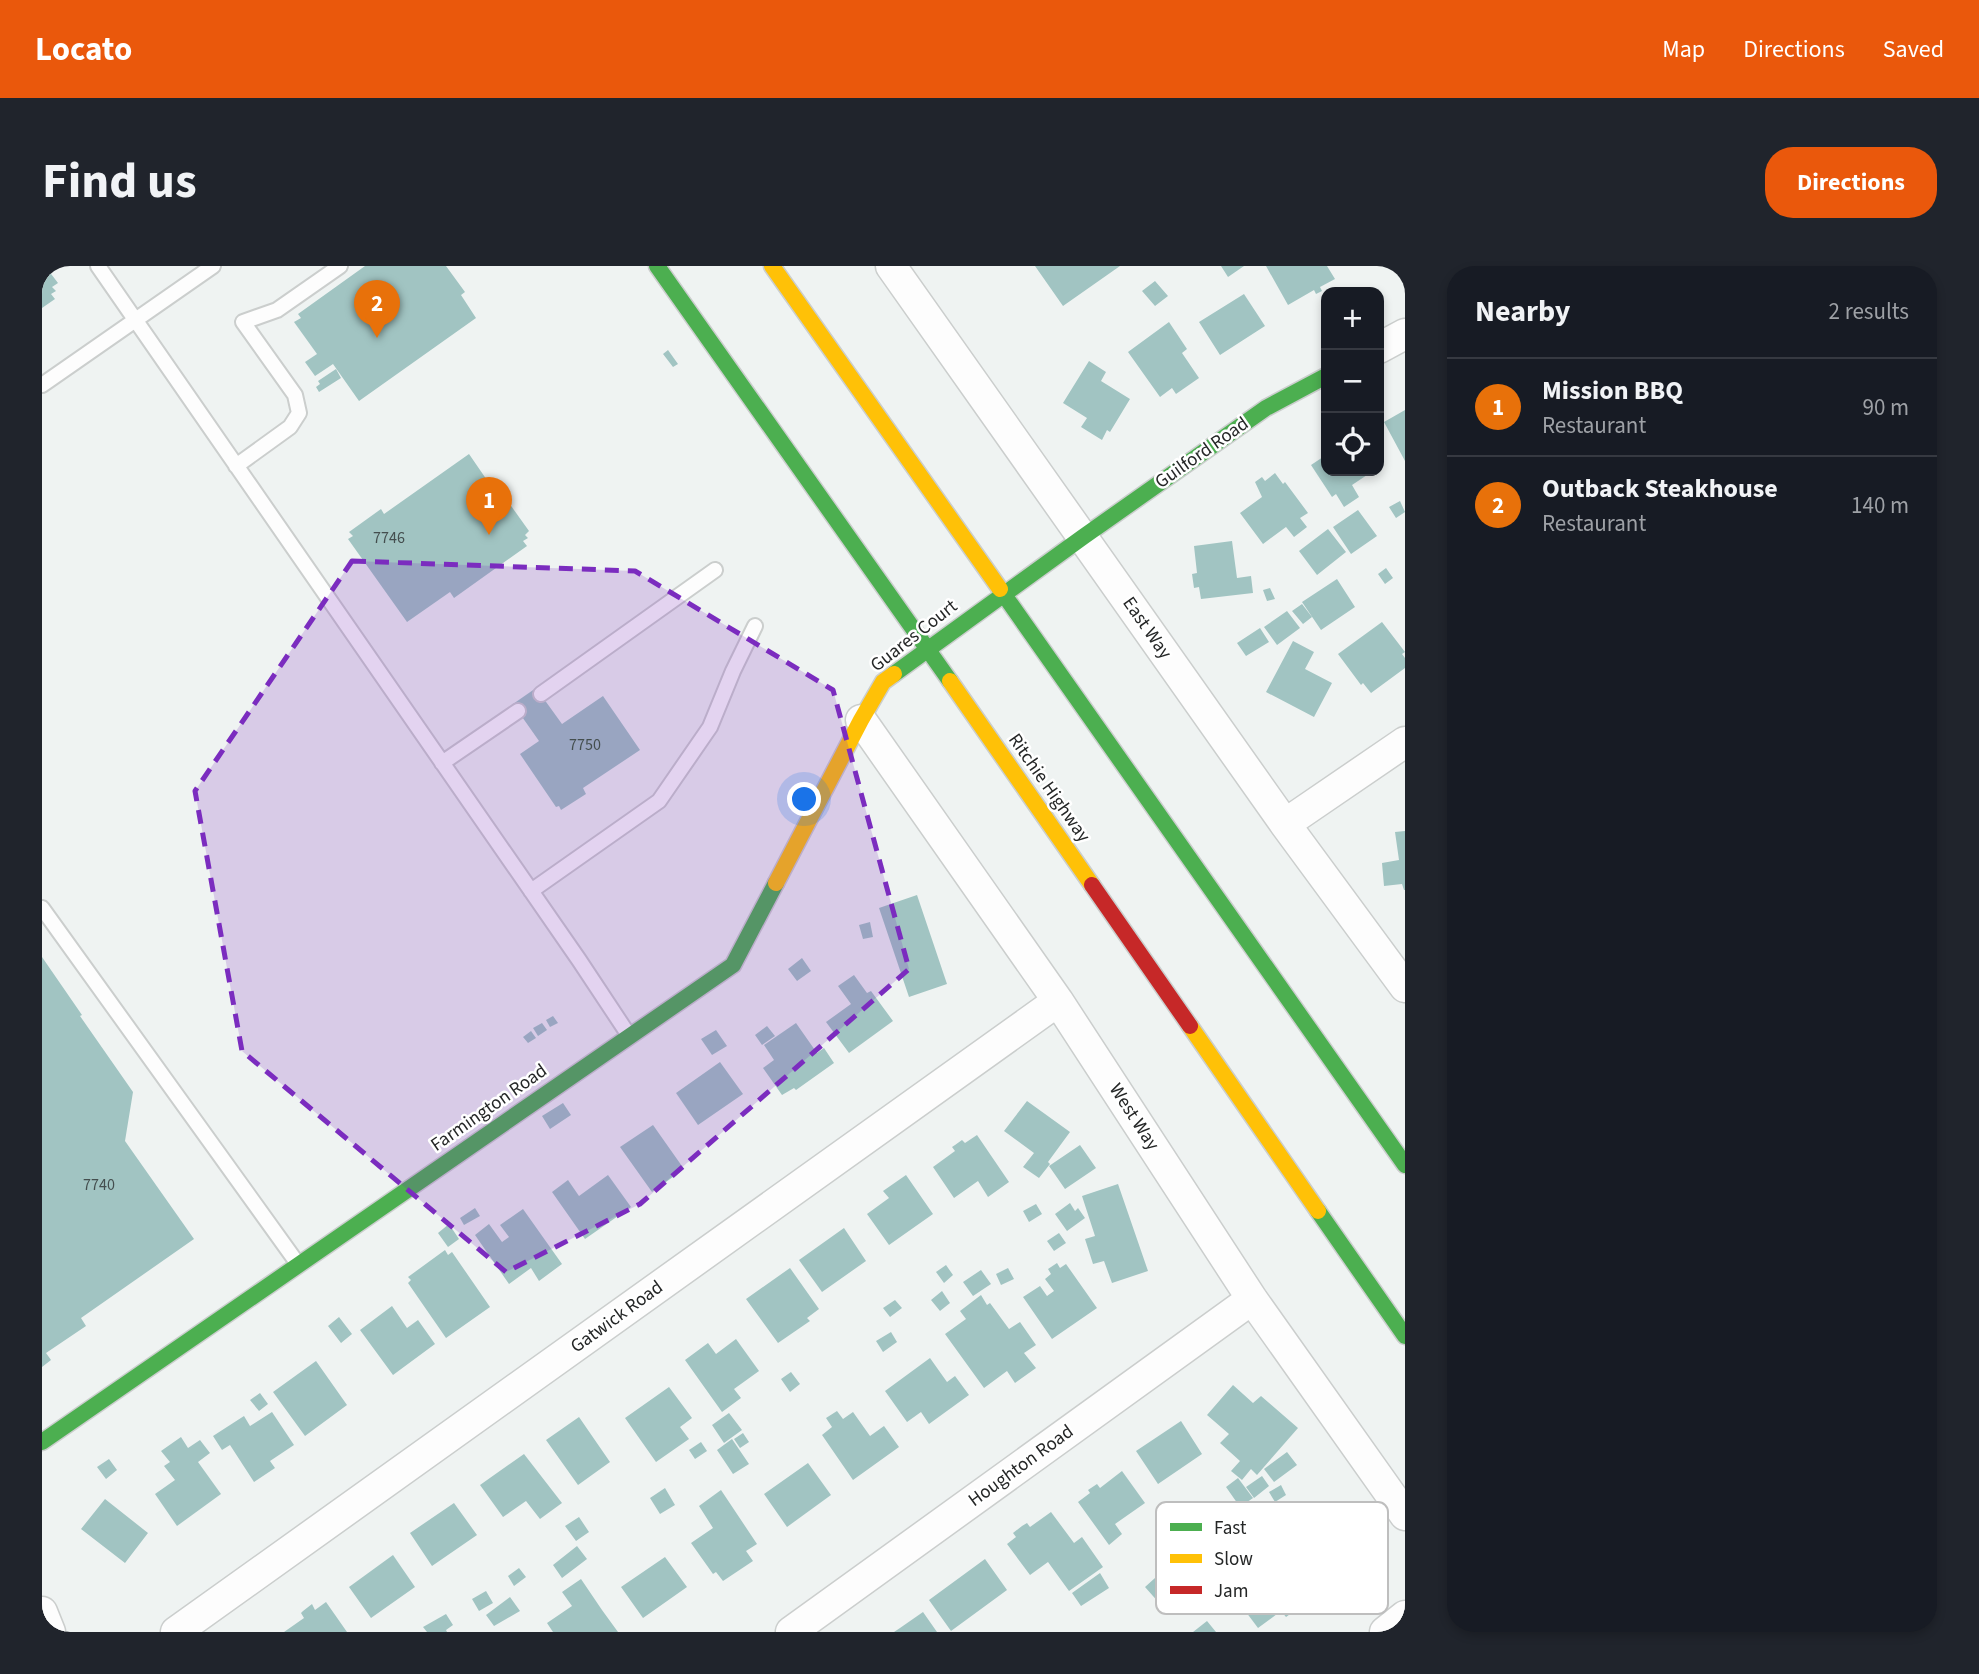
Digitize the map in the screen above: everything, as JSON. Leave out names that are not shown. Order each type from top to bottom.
[{"type":"main road","name":"Ritchie Highway","points":[[657,266],[1405,1336]]},
{"type":"main road","points":[[772,266],[1405,1166]]},
{"type":"main road","name":"Guilford Road","points":[[1003,594],[1266,408],[1321,379]]},
{"type":"main road","name":"Guares Court","points":[[861,720],[883,682],[1003,594]]},
{"type":"main road","name":"Farmington Road","points":[[42,1442],[733,965],[861,720]]},
{"type":"street","name":"East Way","points":[[891,266],[1285,824],[1405,987]]},
{"type":"street","points":[[1384,345],[1405,334]]},
{"type":"street","name":"West Way","points":[[861,720],[1058,1001],[1252,1299],[1405,1515]]},
{"type":"street","points":[[1285,824],[1405,742]]},
{"type":"street","name":"Gatwick Road","points":[[176,1632],[1058,1001]]},
{"type":"street","name":"Houghton Road","points":[[790,1632],[1252,1299]]},
{"type":"street","points":[[42,1612],[50,1632]]},
{"type":"street","points":[[1385,1632],[1405,1616]]},
{"type":"lane","points":[[98,266],[531,891],[629,1037]]},
{"type":"lane","points":[[42,385],[213,266]]},
{"type":"lane","points":[[236,466],[290,427],[299,413],[295,395],[243,322],[277,310],[340,266]]},
{"type":"lane","points":[[541,694],[715,570]]},
{"type":"lane","points":[[531,891],[659,801],[710,727],[755,626]]},
{"type":"lane","points":[[442,763],[518,711]]},
{"type":"lane","points":[[42,908],[299,1265]]},
{"type":"highlighted area","points":[[352,561],[635,571],[833,690],[909,969],[640,1204],[506,1272],[242,1051],[195,791]]},
{"type":"building","points":[[42,266],[45,266],[58,283],[52,287],[56,291],[51,294],[55,299],[42,308]]},
{"type":"building","points":[[365,266],[446,266],[465,292],[461,295],[476,318],[359,401],[333,364],[315,376],[305,362],[317,354],[294,322],[301,318],[298,314]]},
{"type":"building","points":[[1035,266],[1120,266],[1063,306]]},
{"type":"building","points":[[1221,266],[1244,266],[1228,277]]},
{"type":"building","points":[[1266,266],[1327,266],[1335,279],[1320,287],[1321,292],[1316,294],[1314,290],[1288,305]]},
{"type":"building","points":[[1155,281],[1168,296],[1155,306],[1142,291]]},
{"type":"building","points":[[1244,294],[1265,326],[1220,355],[1199,322]]},
{"type":"building","points":[[1169,322],[1187,349],[1182,353],[1199,378],[1176,394],[1172,388],[1160,397],[1128,352]]},
{"type":"building","points":[[668,350],[678,364],[673,367],[663,354]]},
{"type":"building","points":[[1089,361],[1106,372],[1101,381],[1130,399],[1102,440],[1081,427],[1087,418],[1063,403]]},
{"type":"building","points":[[336,369],[341,378],[319,392],[316,387],[320,384],[318,381]]},
{"type":"building","points":[[1405,410],[1405,461],[1384,422]]},
{"type":"building","points":[[469,454],[500,499],[504,496],[529,531],[525,535],[528,538],[523,541],[527,546],[454,598],[450,592],[407,622],[348,539],[353,536],[349,532],[381,509],[384,514]]},
{"type":"building","points":[[1321,458],[1321,476],[1366,476],[1352,485],[1359,497],[1344,507],[1336,494],[1332,497],[1311,465]]},
{"type":"building","points":[[1275,473],[1308,513],[1300,518],[1307,527],[1294,537],[1286,527],[1263,544],[1240,513],[1262,497],[1255,482],[1262,477],[1265,481]]},
{"type":"building","points":[[1400,501],[1405,512],[1396,518],[1389,507]]},
{"type":"building","points":[[1358,510],[1377,536],[1351,554],[1333,527]]},
{"type":"building","points":[[1328,529],[1346,552],[1317,575],[1299,551]]},
{"type":"building","points":[[1232,541],[1237,578],[1251,576],[1253,593],[1201,599],[1199,587],[1194,588],[1192,574],[1197,573],[1194,546]]},
{"type":"building","points":[[1386,568],[1393,578],[1385,584],[1378,574]]},
{"type":"building","points":[[1337,579],[1355,607],[1321,630],[1302,602]]},
{"type":"building","points":[[1270,588],[1275,599],[1267,601],[1263,590]]},
{"type":"building","points":[[1302,604],[1312,617],[1303,624],[1292,611]]},
{"type":"building","points":[[1287,611],[1300,628],[1277,645],[1264,627]]},
{"type":"building","points":[[1382,622],[1405,652],[1402,654],[1405,668],[1371,693],[1363,683],[1361,685],[1338,654]]},
{"type":"building","points":[[1260,628],[1269,642],[1246,656],[1237,643]]},
{"type":"building","points":[[1293,641],[1314,652],[1305,669],[1332,683],[1314,717],[1266,692]]},
{"type":"building","points":[[536,688],[562,724],[603,696],[640,750],[583,788],[586,794],[561,810],[559,806],[556,807],[520,754],[539,741],[513,704]]},
{"type":"building","points":[[1405,831],[1404,890],[1402,884],[1384,886],[1382,863],[1399,860],[1395,832]]},
{"type":"building","points":[[917,895],[947,984],[909,997],[879,908]]},
{"type":"building","points":[[870,922],[873,937],[863,939],[859,925]]},
{"type":"building","points":[[42,957],[133,1092],[125,1141],[194,1239],[81,1318],[86,1326],[46,1353],[51,1360],[42,1367]]},
{"type":"building","points":[[802,958],[811,971],[797,981],[788,969]]},
{"type":"building","points":[[854,975],[867,993],[871,991],[893,1021],[849,1053],[826,1022],[851,1004],[838,986]]},
{"type":"building","points":[[553,1016],[558,1023],[550,1027],[546,1020]]},
{"type":"building","points":[[542,1023],[547,1030],[538,1036],[533,1028]]},
{"type":"building","points":[[796,1023],[817,1053],[824,1048],[834,1063],[796,1090],[794,1088],[782,1095],[763,1068],[774,1060],[764,1045]]},
{"type":"building","points":[[767,1026],[775,1036],[762,1045],[755,1035]]},
{"type":"building","points":[[716,1030],[727,1046],[712,1055],[701,1039]]},
{"type":"building","points":[[531,1031],[536,1038],[528,1043],[523,1037]]},
{"type":"building","points":[[720,1062],[743,1094],[698,1125],[676,1093]]},
{"type":"building","points":[[1027,1101],[1070,1132],[1039,1178],[1023,1167],[1034,1153],[1004,1131]]},
{"type":"building","points":[[563,1103],[571,1115],[550,1129],[542,1116]]},
{"type":"building","points":[[653,1125],[684,1169],[652,1192],[620,1147]]},
{"type":"building","points":[[977,1135],[1009,1182],[988,1197],[978,1181],[954,1198],[933,1167],[955,1151],[952,1147]]},
{"type":"building","points":[[1080,1145],[1096,1168],[1065,1189],[1049,1166]]},
{"type":"building","points":[[608,1175],[631,1207],[585,1239],[552,1192],[568,1180],[579,1196]]},
{"type":"building","points":[[906,1175],[933,1214],[889,1245],[867,1214],[889,1198],[883,1191]]},
{"type":"building","points":[[1118,1184],[1148,1271],[1112,1283],[1104,1261],[1093,1264],[1085,1239],[1095,1236],[1082,1196]]},
{"type":"building","points":[[1070,1203],[1075,1211],[1078,1208],[1085,1218],[1067,1231],[1055,1214]]},
{"type":"building","points":[[1036,1204],[1042,1214],[1029,1222],[1023,1211]]},
{"type":"building","points":[[475,1208],[480,1216],[464,1225],[460,1218]]},
{"type":"building","points":[[523,1209],[562,1264],[539,1281],[531,1268],[509,1284],[475,1235],[489,1224],[502,1242],[509,1237],[500,1225]]},
{"type":"building","points":[[449,1224],[459,1239],[448,1247],[438,1233]]},
{"type":"building","points":[[844,1228],[866,1261],[822,1292],[799,1260]]},
{"type":"building","points":[[1059,1233],[1066,1243],[1054,1251],[1047,1241]]},
{"type":"building","points":[[445,1250],[448,1255],[452,1252],[490,1307],[446,1338],[408,1283],[411,1280],[408,1277]]},
{"type":"building","points":[[1057,1263],[1060,1268],[1066,1264],[1097,1308],[1052,1339],[1023,1297],[1040,1286],[1047,1296],[1054,1291],[1045,1279],[1051,1274],[1048,1269]]},
{"type":"building","points":[[946,1265],[953,1275],[944,1283],[936,1272]]},
{"type":"building","points":[[790,1268],[819,1309],[807,1318],[810,1321],[778,1343],[746,1299]]},
{"type":"building","points":[[1008,1268],[1014,1279],[1001,1285],[996,1274]]},
{"type":"building","points":[[981,1270],[991,1284],[973,1296],[963,1282]]},
{"type":"building","points":[[942,1291],[950,1303],[940,1311],[931,1300]]},
{"type":"building","points":[[981,1295],[1009,1329],[1020,1322],[1036,1345],[1024,1353],[1036,1368],[1015,1383],[1007,1371],[984,1388],[945,1334],[966,1319],[960,1311]]},
{"type":"building","points":[[895,1300],[902,1308],[890,1317],[883,1308]]},
{"type":"building","points":[[392,1306],[407,1328],[418,1320],[435,1344],[393,1375],[360,1330]]},
{"type":"building","points":[[339,1317],[352,1334],[341,1343],[328,1326]]},
{"type":"building","points":[[891,1332],[897,1342],[883,1352],[876,1341]]},
{"type":"building","points":[[736,1339],[759,1371],[734,1389],[741,1398],[722,1412],[685,1360],[708,1343],[716,1354]]},
{"type":"building","points":[[930,1358],[947,1382],[955,1376],[969,1395],[929,1424],[921,1412],[907,1422],[885,1391]]},
{"type":"building","points":[[316,1361],[347,1405],[305,1436],[273,1392]]},
{"type":"building","points":[[791,1372],[800,1384],[790,1392],[781,1379]]},
{"type":"building","points":[[1233,1385],[1253,1403],[1261,1396],[1298,1428],[1257,1475],[1251,1469],[1242,1480],[1231,1471],[1240,1461],[1220,1443],[1229,1434],[1207,1415]]},
{"type":"building","points":[[669,1387],[692,1418],[680,1427],[689,1439],[656,1462],[625,1418]]},
{"type":"building","points":[[260,1393],[268,1404],[259,1411],[250,1400]]},
{"type":"building","points":[[837,1411],[843,1419],[853,1412],[870,1436],[884,1426],[899,1447],[853,1480],[822,1435],[832,1427],[826,1418]]},
{"type":"building","points":[[272,1412],[294,1445],[270,1461],[275,1468],[254,1482],[230,1445],[222,1450],[213,1436],[244,1416],[250,1426]]},
{"type":"building","points":[[729,1413],[742,1430],[724,1443],[712,1425]]},
{"type":"building","points":[[579,1417],[610,1462],[578,1485],[546,1440]]},
{"type":"building","points":[[1181,1421],[1202,1454],[1158,1484],[1136,1451]]},
{"type":"building","points":[[743,1433],[749,1442],[740,1448],[734,1439]]},
{"type":"building","points":[[181,1437],[188,1448],[200,1440],[210,1453],[198,1462],[221,1494],[177,1526],[155,1494],[175,1480],[164,1466],[170,1462],[161,1451]]},
{"type":"building","points":[[732,1439],[749,1464],[733,1474],[717,1450]]},
{"type":"building","points":[[701,1442],[707,1451],[695,1459],[689,1450]]},
{"type":"building","points":[[1287,1452],[1297,1465],[1274,1482],[1264,1469]]},
{"type":"building","points":[[524,1454],[562,1503],[540,1519],[526,1501],[503,1517],[480,1485]]},
{"type":"building","points":[[109,1459],[117,1470],[106,1479],[97,1467]]},
{"type":"building","points":[[808,1463],[831,1495],[787,1527],[764,1494]]},
{"type":"building","points":[[1122,1471],[1145,1503],[1115,1524],[1122,1534],[1109,1545],[1078,1502],[1090,1493],[1088,1490],[1097,1484],[1100,1488]]},
{"type":"building","points":[[1262,1476],[1269,1486],[1254,1498],[1246,1487]]},
{"type":"building","points":[[1238,1478],[1253,1498],[1247,1502],[1236,1502],[1226,1487]]},
{"type":"building","points":[[1281,1485],[1286,1495],[1275,1502],[1269,1492]]},
{"type":"building","points":[[665,1488],[675,1505],[660,1514],[650,1498]]},
{"type":"building","points":[[721,1490],[757,1544],[746,1551],[753,1561],[723,1581],[716,1572],[713,1574],[691,1543],[713,1528],[699,1506]]},
{"type":"building","points":[[105,1499],[148,1533],[125,1563],[81,1529]]},
{"type":"building","points":[[454,1503],[477,1535],[432,1566],[410,1533]]},
{"type":"building","points":[[1051,1512],[1074,1543],[1082,1537],[1103,1567],[1069,1591],[1048,1562],[1030,1575],[1007,1544],[1016,1537],[1013,1533],[1022,1526],[1027,1523],[1030,1527]]},
{"type":"building","points":[[579,1517],[589,1532],[576,1541],[565,1526]]},
{"type":"building","points":[[577,1546],[587,1559],[562,1578],[553,1565]]},
{"type":"building","points":[[393,1555],[415,1587],[371,1618],[349,1587]]},
{"type":"building","points":[[665,1557],[687,1587],[643,1618],[621,1587]]},
{"type":"building","points":[[985,1559],[1007,1590],[951,1631],[929,1600]]},
{"type":"building","points":[[519,1568],[526,1577],[514,1586],[508,1576]]},
{"type":"building","points":[[1100,1573],[1109,1588],[1081,1606],[1072,1593]]},
{"type":"building","points":[[1156,1577],[1156,1599],[1145,1587]]},
{"type":"building","points":[[581,1579],[618,1632],[553,1632],[547,1623],[572,1606],[562,1592]]},
{"type":"building","points":[[486,1591],[493,1603],[479,1611],[472,1599]]},
{"type":"building","points":[[510,1597],[520,1611],[494,1626],[486,1615]]},
{"type":"building","points":[[326,1602],[347,1632],[284,1632],[304,1618],[301,1613],[312,1604],[315,1610]]},
{"type":"building","points":[[923,1612],[937,1632],[894,1632],[900,1628]]},
{"type":"building","points":[[446,1614],[453,1625],[447,1632],[427,1632],[423,1627]]},
{"type":"building","points":[[1248,1614],[1277,1614],[1258,1628]]},
{"type":"building","points":[[1207,1621],[1216,1632],[1193,1632]]},
{"type":"traffic: fast","points":[[657,266],[950,681]]},
{"type":"traffic: fast","points":[[894,674],[1266,408],[1321,379]]},
{"type":"traffic: fast","points":[[1000,589],[1405,1165]]},
{"type":"traffic: fast","points":[[42,1442],[733,965],[776,883]]},
{"type":"traffic: fast","points":[[1318,1211],[1405,1336]]},
{"type":"traffic: slow","points":[[772,266],[1000,589]]},
{"type":"traffic: slow","points":[[776,883],[861,720],[883,682],[894,674]]},
{"type":"traffic: slow","points":[[950,681],[1092,885]]},
{"type":"traffic: slow","points":[[1190,1026],[1318,1211]]},
{"type":"traffic: jam","points":[[1092,885],[1190,1026]]},
{"type":"place","name":"Outback Steakhouse","points":[[377,338]]},
{"type":"place","name":"Mission BBQ","points":[[489,535]]}]
